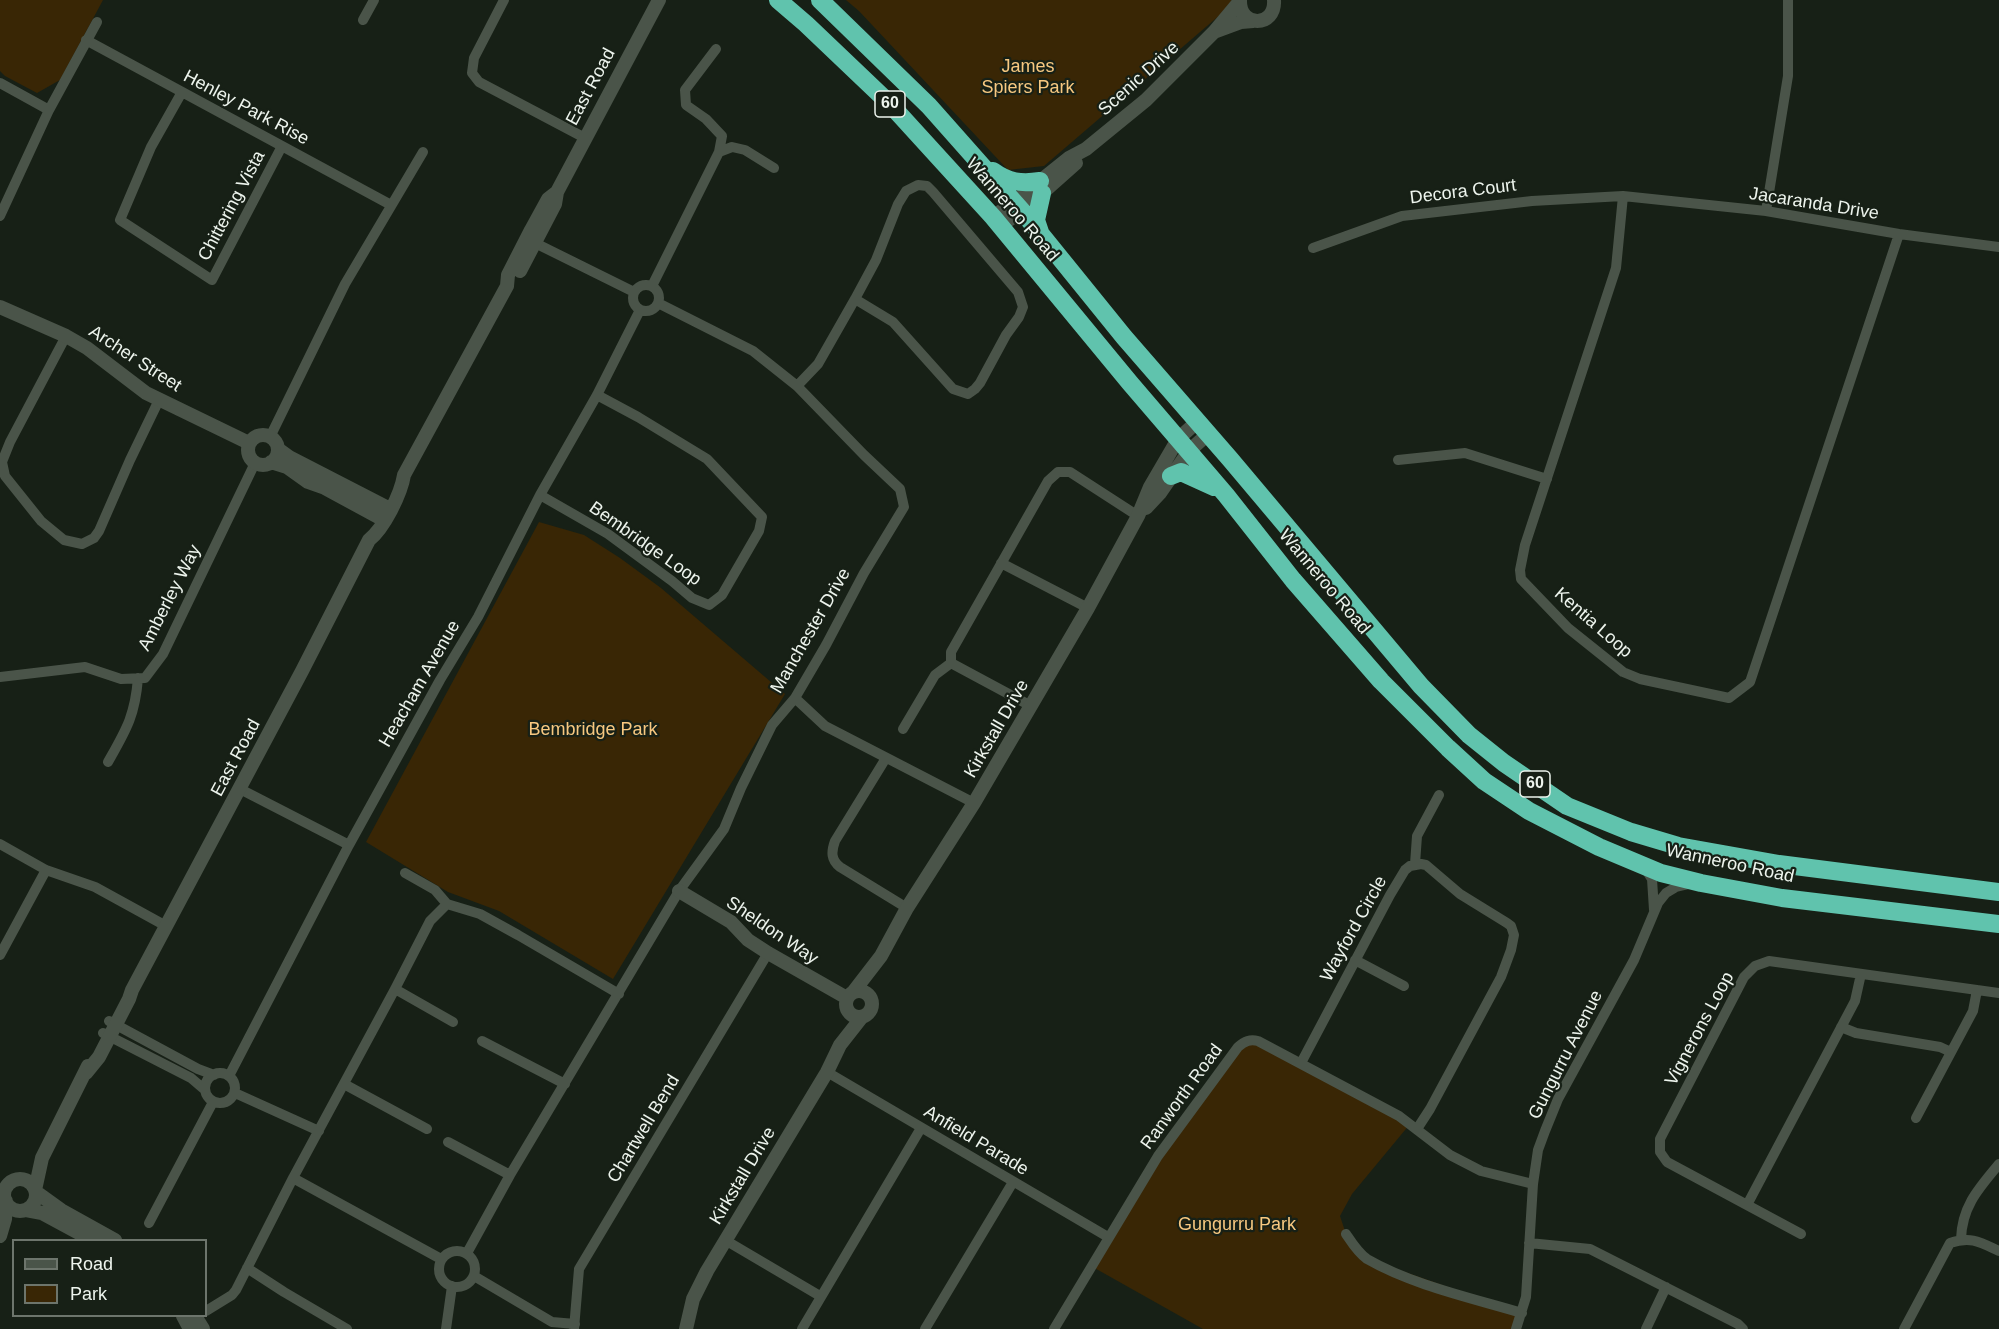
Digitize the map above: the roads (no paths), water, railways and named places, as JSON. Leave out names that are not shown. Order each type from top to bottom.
[{"type":"highway","name":"Wanneroo Road","points":[[778,0],[890,104],[996,222],[1226,495],[1293,580],[1381,681],[1484,781],[1529,811],[1599,847],[1645,867],[1701,883],[1782,898],[1999,924]]},
{"type":"highway","name":"Wanneroo Road","points":[[820,0],[901,76],[975,157],[1124,337],[1406,669],[1469,735],[1504,763],[1567,806],[1632,832],[1678,846],[1779,864],[1999,892]]},
{"type":"highway","points":[[975,157],[1008,180],[1041,187],[1036,220],[1042,238]]},
{"type":"highway","points":[[1171,476],[1181,472],[1190,475],[1226,495]]},
{"type":"street","points":[[363,20],[374,0]]},
{"type":"street","points":[[504,0],[474,58],[472,73],[478,82],[585,138]]},
{"type":"street","name":"East Road","points":[[35,1191],[42,1158],[86,1073],[99,1057],[109,1029],[129,999],[369,540],[377,533],[394,483],[404,475],[507,286],[516,279],[531,241],[555,204],[556,192],[659,0]]},
{"type":"street","points":[[1240,0],[1243,13],[1253,21]]},
{"type":"street","name":"Scenic Drive","points":[[996,222],[1041,187],[1076,164],[1086,149],[1146,100],[1214,32],[1240,0]]},
{"type":"street","points":[[1273,6],[1283,0]]},
{"type":"street","points":[[1766,211],[1788,76],[1788,0]]},
{"type":"street","name":"Scenic Drive","points":[[1214,32],[1240,22],[1264,20],[1273,6]]},
{"type":"street","points":[[0,216],[49,110],[97,22]]},
{"type":"street","name":"Henley Park Rise","points":[[86,40],[391,205]]},
{"type":"street","points":[[652,286],[719,152],[722,136],[706,119],[686,105],[685,90],[716,49]]},
{"type":"street","points":[[0,83],[49,110]]},
{"type":"street","name":"Chittering Vista","points":[[182,92],[151,147],[120,220],[212,280],[282,146]]},
{"type":"street","points":[[719,152],[732,147],[745,150],[774,168]]},
{"type":"street","points":[[383,512],[289,457],[274,443],[261,435],[252,439],[248,452],[255,463],[263,465],[275,458],[274,443],[345,284],[423,152]]},
{"type":"street","points":[[797,386],[818,364],[855,298],[876,260],[898,204],[906,191],[918,185],[927,186],[933,192],[1018,292],[1023,307],[980,383],[968,394],[952,389],[893,322],[855,298]]},
{"type":"street","name":"Jacaranda Drive","points":[[1623,196],[1766,211],[1899,234],[1999,247]]},
{"type":"street","name":"Decora Court","points":[[1312,248],[1402,216],[1532,201],[1623,196]]},
{"type":"street","name":"Kentia Loop","points":[[1623,196],[1616,268],[1525,545],[1520,570],[1521,579],[1568,628],[1623,672],[1640,679],[1729,698],[1750,682],[1899,234]]},
{"type":"street","points":[[531,241],[634,292]]},
{"type":"street","points":[[644,284],[652,286],[659,295],[658,303],[652,310],[640,310],[634,304],[634,292],[644,284]]},
{"type":"street","name":"Manchester Drive","points":[[467,1253],[510,1175],[679,891],[724,829],[772,725],[795,698],[864,573],[904,507],[900,489],[797,386],[753,351],[658,303]]},
{"type":"street","name":"Archer Street","points":[[0,307],[66,336],[87,348],[132,383],[159,400],[249,443]]},
{"type":"street","name":"Heacham Avenue","points":[[229,1076],[348,845],[434,689],[478,617],[540,495],[597,395],[640,310]]},
{"type":"street","points":[[66,336],[10,442],[2,462],[4,476],[41,521],[64,540],[82,544],[94,538],[99,531],[159,400]]},
{"type":"street","name":"Bembridge Loop","points":[[540,495],[608,534],[692,598],[709,606],[722,595],[759,531],[762,517],[707,459],[597,395]]},
{"type":"street","name":"Kirkstall Drive","points":[[840,1045],[849,999],[881,956],[907,908],[974,803],[1088,609],[1138,516],[1150,488],[1184,445],[1203,428]]},
{"type":"street","name":"Kirkstall Drive","points":[[1138,516],[1171,476],[1184,445]]},
{"type":"street","points":[[1398,460],[1465,453],[1547,479]]},
{"type":"street","points":[[271,462],[287,467],[308,482],[383,512]]},
{"type":"street","name":"Amberley Way","points":[[138,678],[145,678],[164,654],[255,463]]},
{"type":"street","points":[[951,663],[951,652],[1048,481],[1058,472],[1070,472],[1138,516]]},
{"type":"street","points":[[1001,563],[1088,609]]},
{"type":"street","points":[[951,663],[1031,706]]},
{"type":"street","points":[[903,729],[935,675],[951,663]]},
{"type":"street","points":[[0,676],[86,667],[121,679],[138,678],[136,700],[130,721],[108,762]]},
{"type":"street","points":[[795,698],[825,726],[974,803]]},
{"type":"street","points":[[886,758],[835,842],[832,854],[840,867],[907,908]]},
{"type":"street","points":[[240,789],[348,845]]},
{"type":"street","points":[[1417,1129],[1501,976],[1514,935],[1511,926],[1507,923],[1460,894],[1426,865],[1415,864],[1416,836],[1439,795]]},
{"type":"street","points":[[0,844],[46,870],[95,887],[166,926]]},
{"type":"street","name":"Wayford Circle","points":[[1301,1063],[1390,895],[1405,870],[1415,864]]},
{"type":"street","name":"Gungurru Avenue","points":[[1645,867],[1652,879],[1654,910]]},
{"type":"street","points":[[0,955],[46,870]]},
{"type":"street","points":[[405,873],[435,890],[447,904],[480,914],[619,994]]},
{"type":"street","name":"Gungurru Avenue","points":[[1516,1329],[1526,1297],[1528,1243],[1538,1150],[1558,1099],[1634,960],[1654,910],[1666,893],[1676,887],[1701,883]]},
{"type":"street","name":"Sheldon Way","points":[[679,891],[731,922],[748,940],[768,953],[849,999]]},
{"type":"street","points":[[207,1311],[232,1295],[396,990],[430,921],[447,904]]},
{"type":"street","name":"Chartwell Bend","points":[[574,1326],[579,1269],[768,953]]},
{"type":"street","name":"Kirkstall Drive","points":[[870,996],[881,956]]},
{"type":"street","points":[[1355,960],[1404,986]]},
{"type":"street","name":"Vignerons Loop","points":[[1801,1234],[1667,1162],[1660,1152],[1660,1139],[1744,977],[1755,966],[1769,961],[1999,993]]},
{"type":"street","points":[[1747,1205],[1855,1001],[1861,974]]},
{"type":"street","points":[[396,990],[453,1022]]},
{"type":"street","points":[[1916,1118],[1972,1011],[1977,990]]},
{"type":"street","points":[[864,991],[870,996],[872,1009],[862,1017],[854,1016],[849,999],[864,991]]},
{"type":"street","name":"Kirkstall Drive","points":[[686,1329],[693,1299],[725,1240],[827,1072],[840,1045],[862,1017]]},
{"type":"street","points":[[1841,1027],[1856,1033],[1940,1047],[1951,1052]]},
{"type":"street","points":[[109,1029],[214,1075]]},
{"type":"street","points":[[109,1029],[191,1078],[205,1090],[213,1102],[218,1104],[229,1101],[235,1093],[234,1082],[229,1076],[219,1073],[207,1080],[205,1090]]},
{"type":"street","points":[[482,1041],[565,1084]]},
{"type":"street","name":"Ranworth Road","points":[[1054,1329],[1158,1156],[1244,1042],[1258,1041],[1387,1109],[1450,1155],[1481,1171],[1533,1184]]},
{"type":"street","name":"Anfield Parade","points":[[827,1072],[1108,1237]]},
{"type":"street","points":[[344,1084],[427,1129]]},
{"type":"street","points":[[235,1093],[319,1131]]},
{"type":"street","points":[[149,1223],[213,1102]]},
{"type":"street","points":[[802,1329],[921,1128]]},
{"type":"street","points":[[448,1142],[510,1175]]},
{"type":"street","name":"East Road","points":[[9,1180],[42,1158]]},
{"type":"street","points":[[1961,1239],[1966,1212],[1973,1195],[1999,1164]]},
{"type":"street","points":[[293,1178],[441,1259]]},
{"type":"street","points":[[0,1236],[5,1219],[3,1197],[9,1180],[29,1182],[35,1191],[61,1210],[108,1239]]},
{"type":"street","points":[[925,1329],[1013,1182]]},
{"type":"street","points":[[0,1236],[33,1204],[35,1191]]},
{"type":"street","points":[[3,1197],[12,1209],[42,1213],[90,1239]]},
{"type":"street","points":[[1346,1234],[1365,1258],[1412,1279],[1522,1313]]},
{"type":"street","points":[[1904,1329],[1950,1243],[1961,1239],[1976,1240],[1999,1251]]},
{"type":"street","points":[[725,1240],[820,1296]]},
{"type":"street","points":[[1528,1243],[1590,1249],[1738,1324],[1743,1329]]},
{"type":"street","points":[[454,1251],[467,1253],[475,1264],[474,1276],[464,1286],[452,1286],[441,1278],[439,1265],[441,1259],[454,1251]]},
{"type":"street","points":[[247,1268],[347,1329]]},
{"type":"street","points":[[474,1276],[552,1322],[574,1326]]},
{"type":"street","points":[[446,1329],[452,1286]]},
{"type":"street","points":[[1646,1329],[1666,1287]]},
{"type":"park label","name":"James Spiers Park","points":[[1028,77]]},
{"type":"park label","name":"Bembridge Park","points":[[593,730]]},
{"type":"park label","name":"Gungurru Park","points":[[1237,1225]]}]
